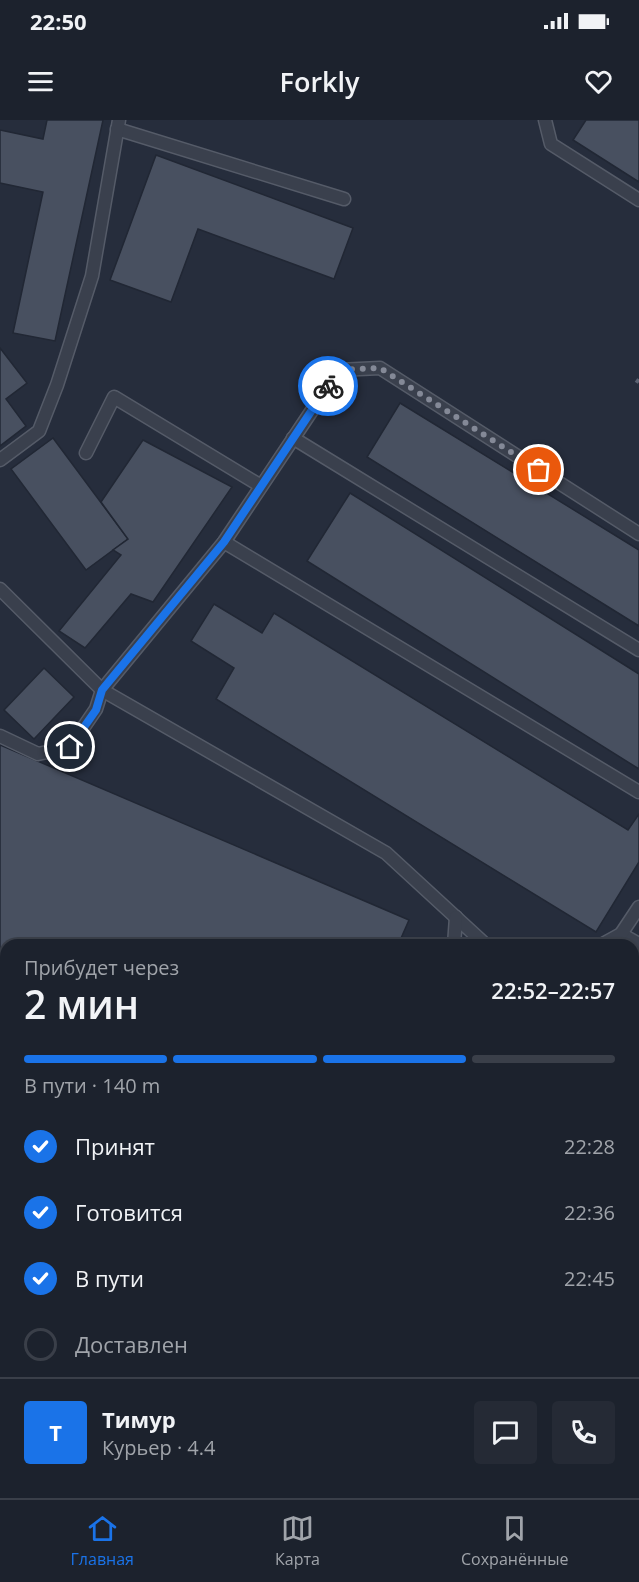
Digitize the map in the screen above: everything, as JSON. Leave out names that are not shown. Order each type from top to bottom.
[{"type":"lane","points":[[545,120],[551,144],[639,200]]},
{"type":"lane","points":[[0,460],[39,431],[57,385],[92,276],[118,124],[344,199]]},
{"type":"lane","points":[[0,736],[38,754],[70,747],[96,710],[102,690],[224,542],[339,370],[380,368],[639,534]]},
{"type":"lane","points":[[86,453],[114,397],[261,486]]},
{"type":"lane","points":[[293,438],[639,650]]},
{"type":"lane","points":[[224,542],[639,792]]},
{"type":"lane","points":[[0,589],[102,690],[386,853],[480,939]]},
{"type":"lane","points":[[612,939],[621,934],[639,907]]},
{"type":"lane","points":[[454,939],[456,917]]},
{"type":"lane","points":[[621,934],[630,939]]},
{"type":"building","points":[[47,120],[103,120],[55,341],[13,333],[43,192],[0,183],[0,130],[43,139]]},
{"type":"building","points":[[586,120],[639,120],[639,182],[573,140]]},
{"type":"building","points":[[156,155],[353,228],[334,279],[198,229],[171,302],[110,280]]},
{"type":"building","points":[[0,348],[27,383],[6,399],[26,426],[0,446]]},
{"type":"building","points":[[400,403],[639,550],[639,626],[367,457]]},
{"type":"building","points":[[53,438],[128,539],[86,570],[11,469]]},
{"type":"building","points":[[143,440],[232,487],[153,602],[131,594],[85,648],[59,631],[121,555],[113,550],[128,539],[101,502]]},
{"type":"building","points":[[350,493],[639,674],[639,769],[307,561]]},
{"type":"building","points":[[214,604],[262,633],[274,613],[628,830],[639,814],[639,862],[596,932],[216,699],[234,668],[191,641]]},
{"type":"building","points":[[44,668],[74,697],[34,739],[4,710]]},
{"type":"building","points":[[0,745],[409,920],[401,939],[0,939]]},
{"type":"way so far","points":[[328,386],[339,370],[380,368],[539,470]]},
{"type":"route","points":[[70,747],[96,710],[102,690],[224,542],[328,386]]}]
